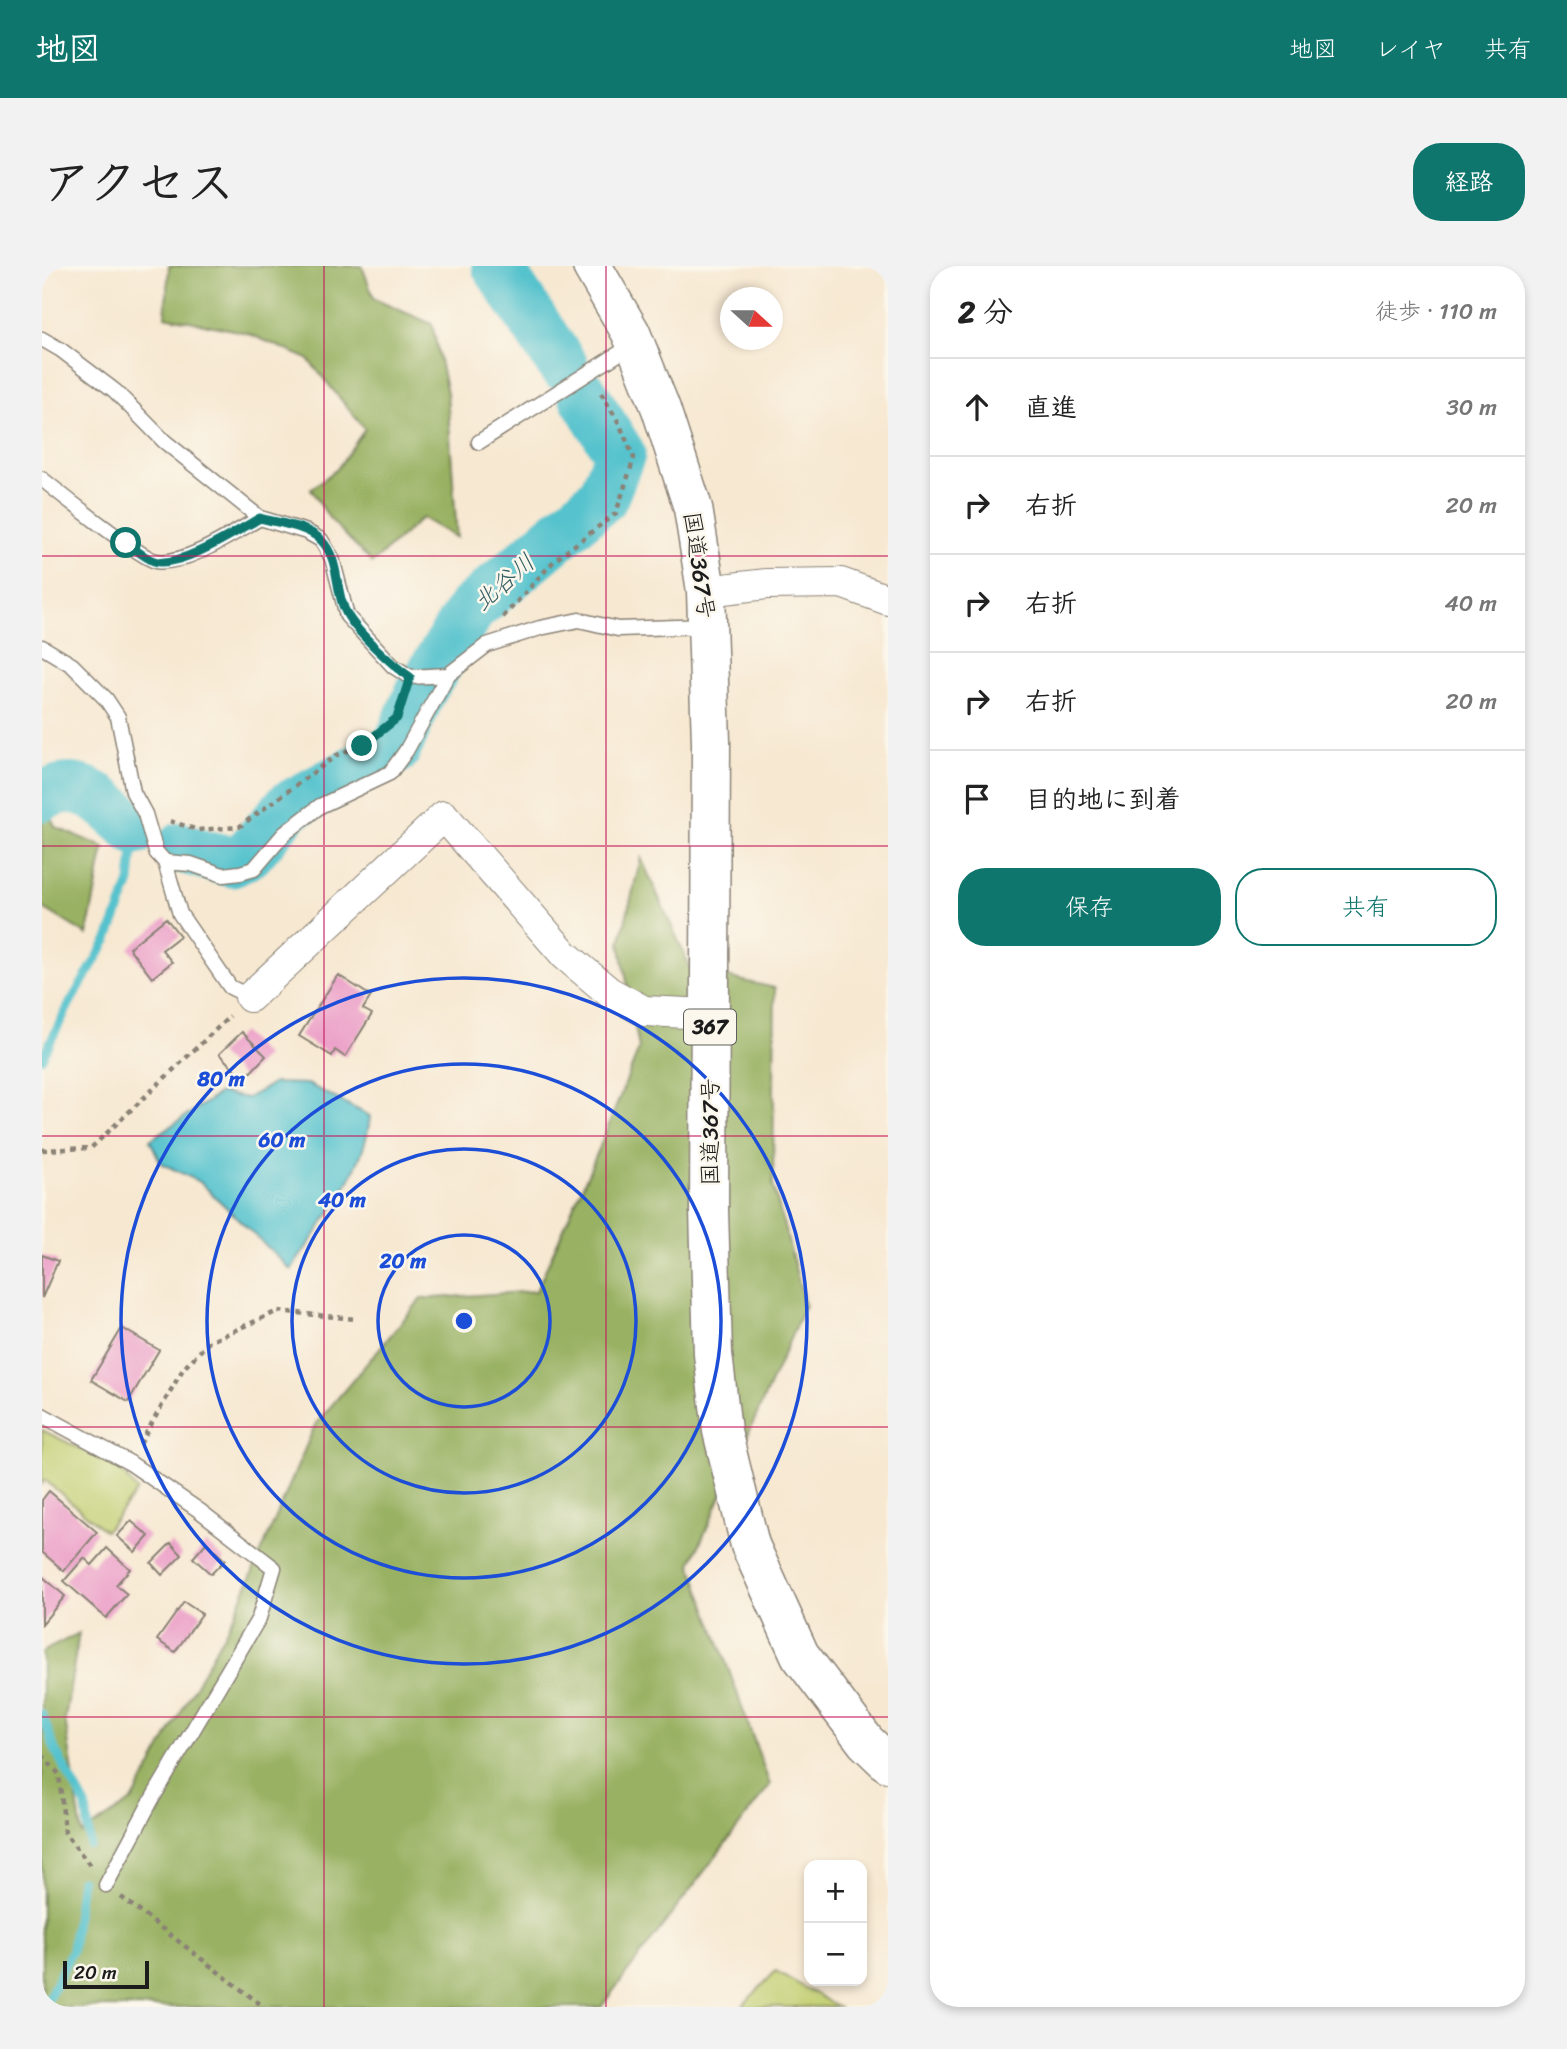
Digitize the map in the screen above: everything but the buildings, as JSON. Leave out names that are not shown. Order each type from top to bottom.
[{"type":"highway","name":"国道367号","points":[[592,266],[635,343],[661,409],[692,508],[707,608],[711,742],[709,1210],[713,1354],[722,1431],[750,1545],[800,1655],[866,1742],[888,1763]]},
{"type":"street","points":[[707,608],[766,584],[841,583],[888,600]]},
{"type":"street","points":[[250,997],[444,816],[565,955],[609,992],[644,1011],[710,1014]]},
{"type":"lane","points":[[42,339],[115,391],[164,442],[260,518],[307,532],[321,540],[332,558],[347,615],[393,666],[410,677],[448,675]]},
{"type":"lane","points":[[479,442],[635,343]]},
{"type":"lane","points":[[42,481],[155,561],[176,559],[202,551],[260,518]]},
{"type":"lane","points":[[166,862],[191,864],[223,874],[254,869],[284,834],[320,806],[390,773],[406,751],[448,675],[486,645],[540,628],[579,620],[618,629],[707,608]]},
{"type":"lane","points":[[42,647],[72,665],[106,699],[118,717],[133,792],[145,814],[156,852],[166,862],[180,914],[230,987],[250,997]]},
{"type":"lane","points":[[42,1415],[130,1463],[200,1511],[274,1568],[259,1618],[151,1801],[106,1885]]},
{"type":"path","points":[[486,645],[497,623],[554,561],[616,513],[634,458],[619,423],[588,372]]},
{"type":"path","points":[[145,814],[198,830],[239,827],[337,755],[362,746],[397,718],[410,677]]},
{"type":"path","points":[[42,1150],[91,1148],[250,997]]},
{"type":"path","points":[[130,1463],[183,1369],[209,1342],[278,1311],[355,1320]]},
{"type":"path","points":[[42,1755],[59,1774],[65,1833],[106,1885],[264,2007]]},
{"type":"green space","points":[[169,266],[362,266],[374,299],[432,324],[447,393],[457,538],[422,518],[372,563],[329,518],[311,489],[337,469],[365,429],[308,359],[247,333],[165,316]]},
{"type":"green space","points":[[42,797],[55,827],[104,847],[87,935],[42,907]]},
{"type":"green space","points":[[641,858],[691,969],[775,988],[773,1185],[805,1305],[691,1564],[770,1785],[601,2007],[42,2007],[42,1652],[79,1633],[65,1719],[82,1834],[132,1801],[235,1614],[315,1425],[421,1299],[536,1291],[599,1149],[639,1049],[620,943]]},
{"type":"green space","points":[[42,1430],[118,1467],[137,1491],[105,1531],[45,1480],[42,1484]]},
{"type":"green space","points":[[776,1971],[838,2007],[741,2007]]},
{"type":"water","points":[[274,1083],[308,1084],[370,1116],[367,1137],[351,1177],[291,1270],[200,1182],[161,1163],[150,1140],[220,1093],[247,1098]]},
{"type":"waterway","name":"北谷川","points":[[497,266],[563,366]]},
{"type":"waterway","name":"北谷川","points":[[181,848],[232,862],[249,853],[289,806],[396,749],[421,691],[471,609],[603,497],[620,454],[583,394]]},
{"type":"waterway","name":"北谷川","points":[[42,796],[70,788],[82,790],[103,802],[135,830]]},
{"type":"waterway","points":[[42,1058],[71,1001],[108,939],[130,882],[135,830]]},
{"type":"waterway","points":[[42,1714],[56,1752],[86,1806],[90,1845]]},
{"type":"waterway","points":[[44,2007],[72,1950],[81,1880]]},
{"type":"route","points":[[126,543],[155,561],[176,559],[202,551],[260,518],[307,532],[321,540],[332,558],[347,615],[393,666],[410,677],[397,718],[362,746]]}]
